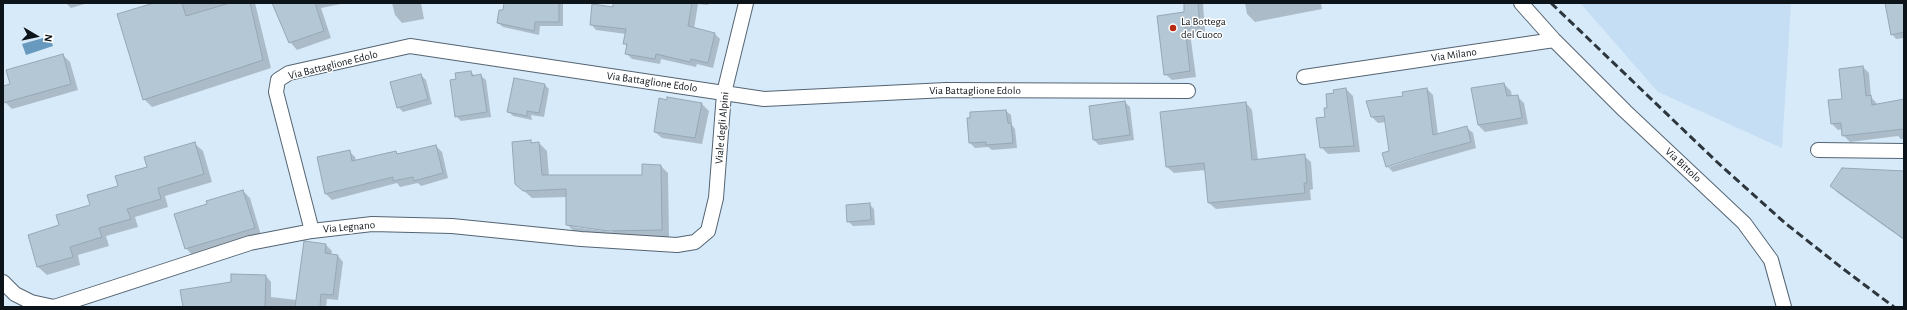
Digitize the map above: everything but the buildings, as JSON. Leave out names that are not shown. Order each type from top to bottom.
[{"type":"street","name":"Viale degli Alpini","points":[[708,231],[716,198],[724,93],[746,3]]},
{"type":"street","points":[[1521,3],[1554,40]]},
{"type":"street","name":"Via Milano","points":[[1304,77],[1554,40]]},
{"type":"street","name":"Via Bittolo","points":[[1554,40],[1625,111],[1744,223],[1771,260],[1784,307]]},
{"type":"street","name":"Via Battaglione Edolo","points":[[312,231],[276,92],[278,80],[289,73],[410,46],[764,99],[946,90],[1188,91]]},
{"type":"street","points":[[1818,150],[1904,152]]},
{"type":"street","name":"Via Legnano","points":[[3,282],[15,294],[31,302],[54,307],[250,243],[312,231],[372,224],[452,226],[677,245],[695,242],[708,231]]},
{"type":"shaded area","points":[[1580,3],[1791,3],[1782,148],[1658,92]]},
{"type":"water","points":[[50,36],[53,46],[26,55],[22,44]]},
{"type":"railway","points":[[1551,3],[1717,162],[1785,223],[1894,307]]},
{"type":"place","name":"La Bottega del Cuoco","points":[[1173,28]]}]
